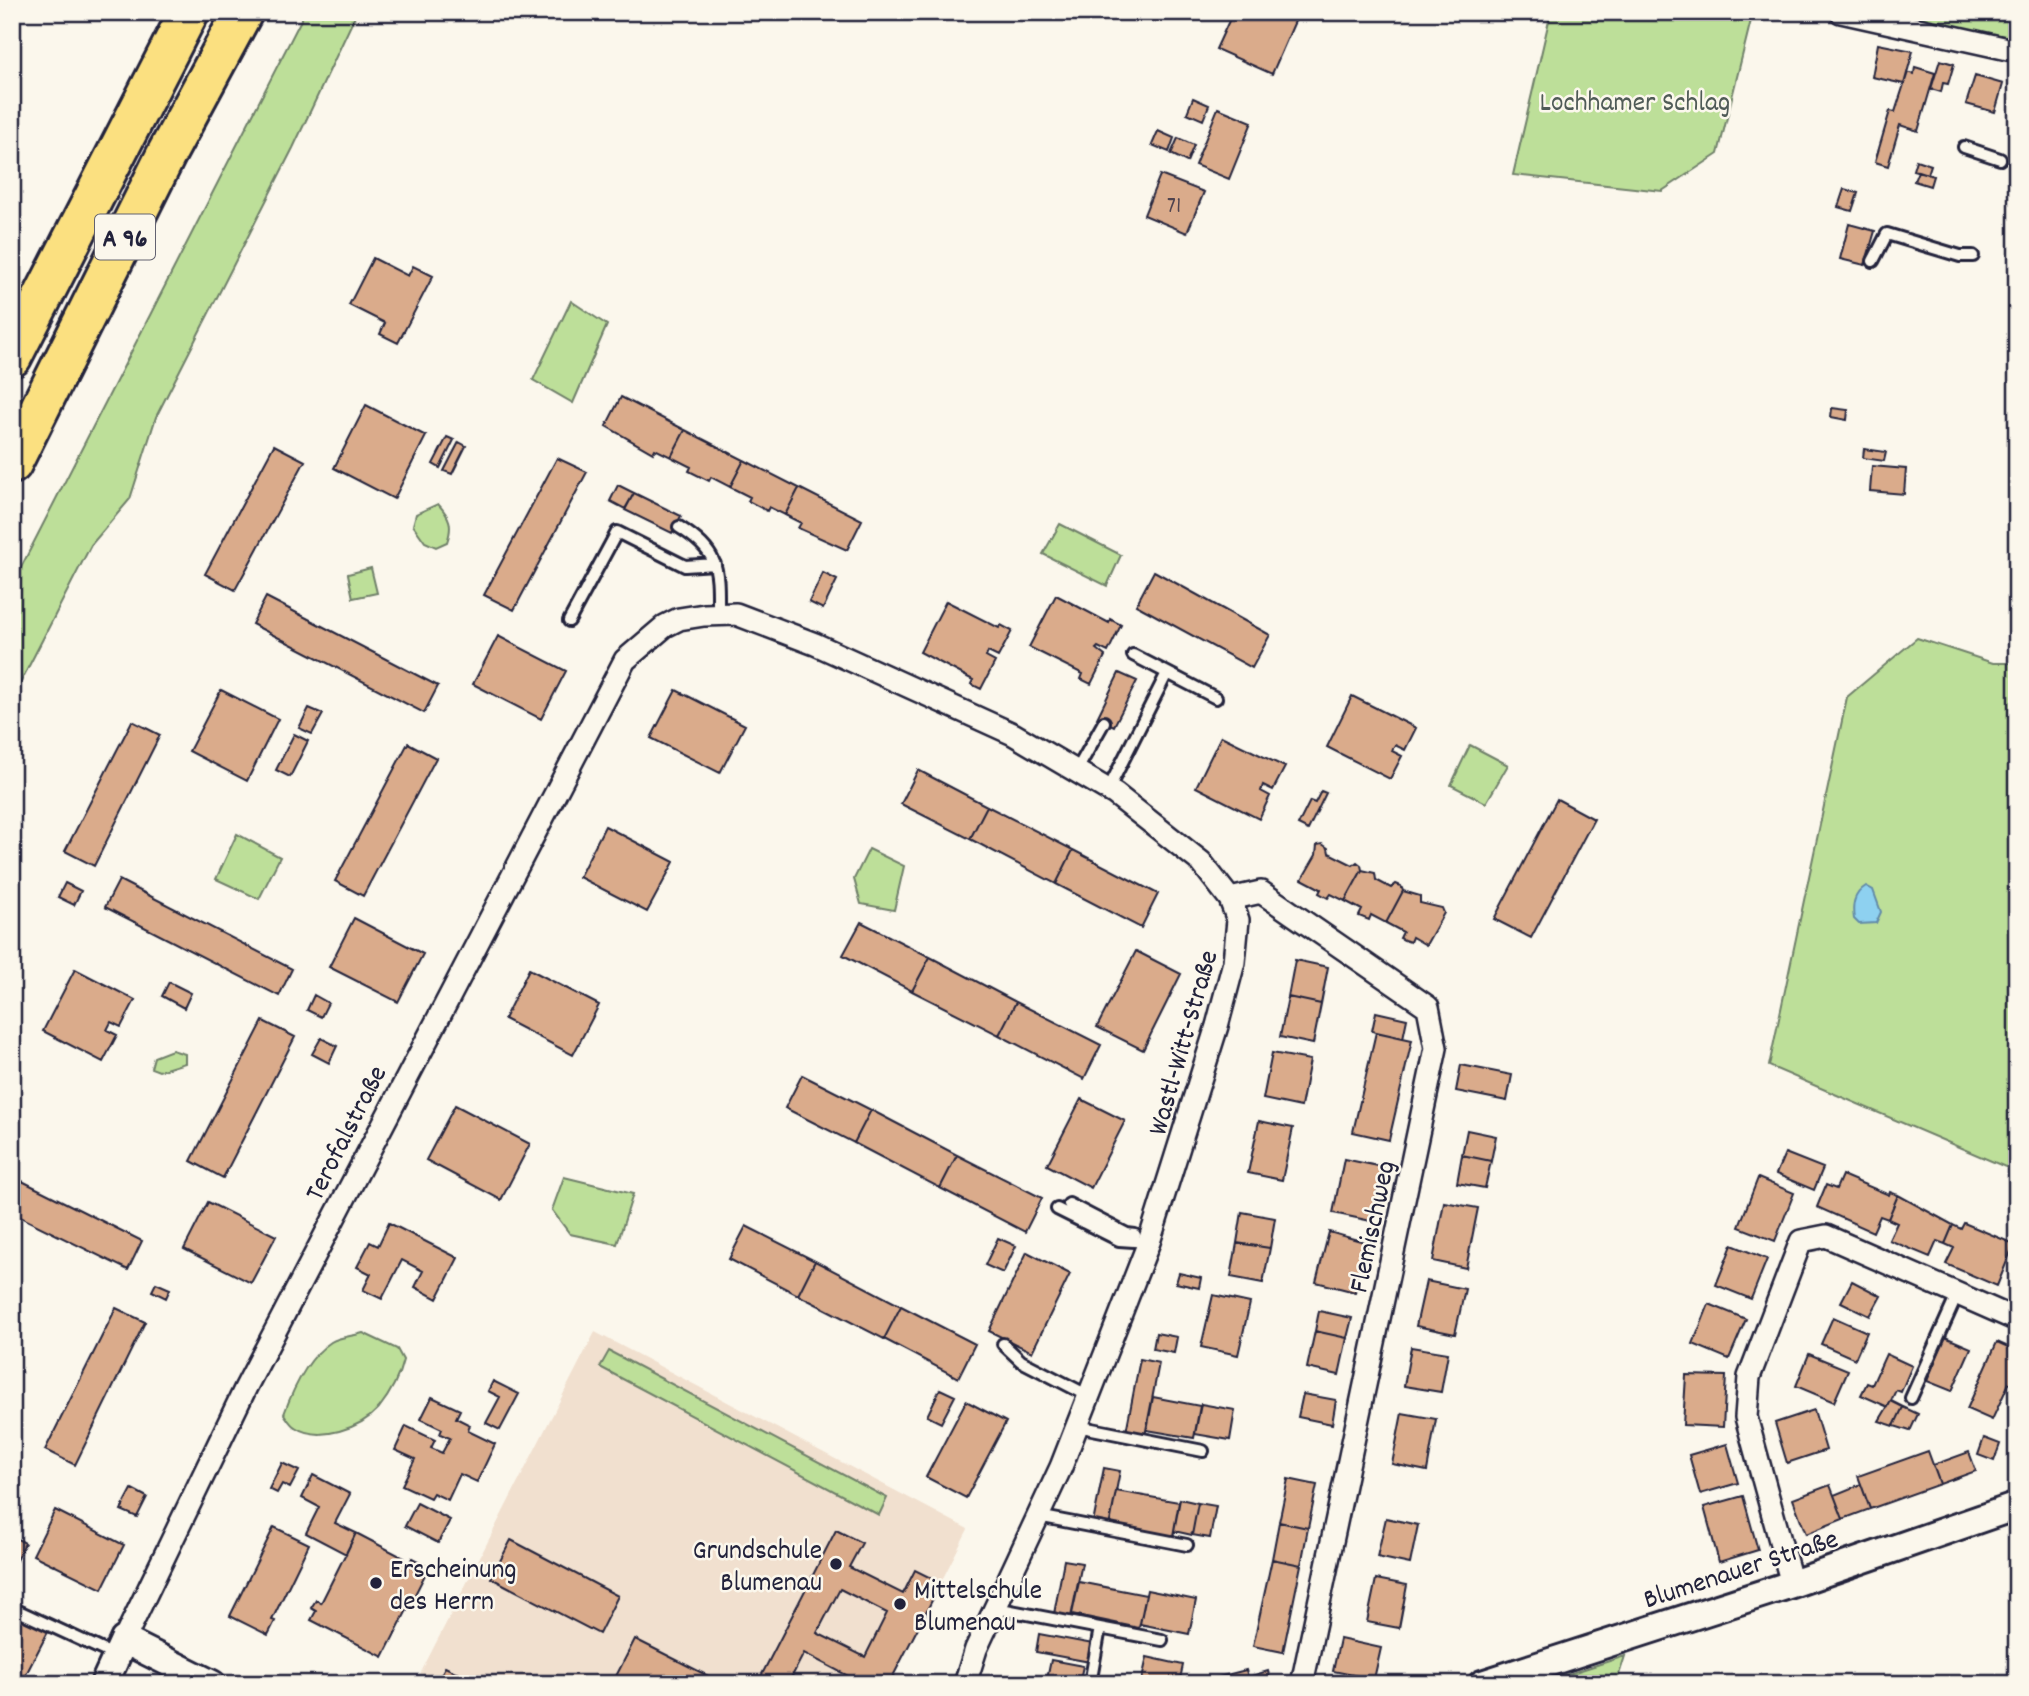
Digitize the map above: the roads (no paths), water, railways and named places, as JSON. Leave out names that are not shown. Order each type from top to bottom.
[{"type":"highway","name":"A 96","points":[[12,357],[189,12]]},
{"type":"highway","name":"A 96","points":[[12,464],[167,153],[243,12]]},
{"type":"street","points":[[1841,12],[2017,51]]},
{"type":"street","name":"Wastl-Witt-Straße","points":[[665,626],[679,619],[736,614],[826,649],[1013,734],[1108,790],[1201,862],[1230,899],[1238,920],[1234,962],[1196,1098],[1150,1239],[1077,1426],[976,1649],[965,1684]]},
{"type":"street","name":"Terofalstraße","points":[[104,1684],[246,1387],[593,719],[625,660],[665,626]]},
{"type":"street","name":"Flemischweg","points":[[1230,899],[1261,892],[1428,1007],[1436,1048],[1302,1684]]},
{"type":"street","points":[[1792,1584],[1746,1417],[1749,1377],[1801,1241],[1826,1236],[2017,1320]]},
{"type":"street","name":"Blumenauer Straße","points":[[1482,1684],[1792,1584],[2017,1506]]},
{"type":"street","points":[[120,1648],[212,1684]]},
{"type":"lane","points":[[1964,148],[2000,159]]},
{"type":"lane","points":[[1873,261],[1887,234],[1960,256],[1973,256]]},
{"type":"lane","points":[[679,527],[702,541],[715,564],[718,615]]},
{"type":"lane","points":[[569,621],[617,532],[685,566],[715,564]]},
{"type":"lane","points":[[1133,655],[1216,698]]},
{"type":"lane","points":[[1108,790],[1167,673]]},
{"type":"lane","points":[[1077,770],[1104,722]]},
{"type":"lane","points":[[1069,1204],[1128,1234],[1150,1239]]},
{"type":"lane","points":[[1057,1209],[1119,1240],[1150,1239]]},
{"type":"lane","points":[[1911,1398],[1958,1293]]},
{"type":"lane","points":[[1003,1344],[1021,1361],[1089,1396]]},
{"type":"lane","points":[[1077,1426],[1203,1451]]},
{"type":"lane","points":[[1038,1516],[1187,1545]]},
{"type":"lane","points":[[12,1608],[120,1648]]},
{"type":"lane","points":[[996,1608],[1162,1640]]},
{"type":"lane","points":[[1090,1684],[1100,1628]]},
{"type":"water","points":[[1866,886],[1873,890],[1881,912],[1876,923],[1859,924],[1854,919],[1853,905],[1858,893]]},
{"type":"place","name":"Grundschule Blumenau","points":[[836,1564]]},
{"type":"place","name":"Erscheinung des Herrn","points":[[376,1583]]},
{"type":"place","name":"Mittelschule Blumenau","points":[[900,1604]]},
{"type":"park label","name":"Lochhamer Schlag","points":[[1635,100]]}]
